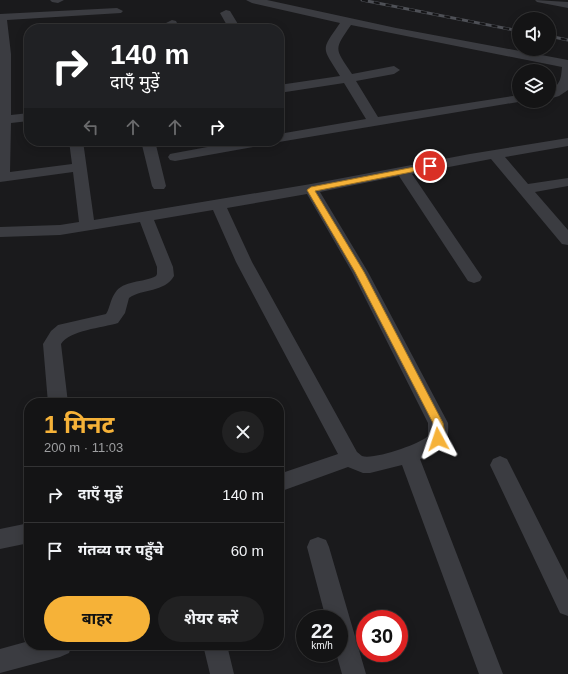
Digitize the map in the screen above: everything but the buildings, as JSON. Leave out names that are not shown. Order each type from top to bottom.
[{"type":"street","points":[[53,14],[57,0]]},
{"type":"street","points":[[252,0],[403,34],[568,65],[568,80],[563,89],[556,92]]},
{"type":"street","points":[[541,0],[568,5]]},
{"type":"street","points":[[79,167],[2,178],[3,55],[1,17],[117,11]]},
{"type":"street","points":[[226,13],[232,24]]},
{"type":"street","points":[[348,22],[330,48],[346,79],[374,121]]},
{"type":"street","points":[[284,88],[394,70]]},
{"type":"street","points":[[284,137],[472,105],[512,101]]},
{"type":"street","points":[[3,120],[24,118]]},
{"type":"street","points":[[0,232],[37,231],[87,226],[311,190],[495,154],[568,142]]},
{"type":"street","points":[[77,146],[87,226]]},
{"type":"street","points":[[149,146],[159,186]]},
{"type":"street","points":[[175,157],[236,146]]},
{"type":"street","points":[[495,154],[568,240]]},
{"type":"street","points":[[403,172],[474,277]]},
{"type":"street","points":[[524,189],[568,182]]},
{"type":"street","points":[[218,204],[244,262],[350,458],[355,463],[366,465],[377,464],[429,448],[438,439],[440,433],[438,423],[360,272],[311,190]]},
{"type":"street","points":[[57,398],[52,344],[57,336],[67,329],[112,319],[116,315],[119,300],[123,294],[135,288],[158,282],[166,276],[165,267],[145,216]]},
{"type":"street","points":[[408,454],[491,674]]},
{"type":"street","points":[[284,481],[350,458]]},
{"type":"street","points":[[500,465],[568,605]]},
{"type":"street","points":[[0,539],[24,534]]},
{"type":"street","points":[[318,547],[336,610]]},
{"type":"street","points":[[0,661],[41,650]]},
{"type":"street","points":[[216,650],[222,674]]},
{"type":"street","points":[[348,653],[354,674]]},
{"type":"railway","points":[[362,0],[512,30]]},
{"type":"railway","points":[[556,37],[568,40]]},
{"type":"route","points":[[430,166],[311,190],[360,272],[438,423],[440,433],[438,439]]}]
